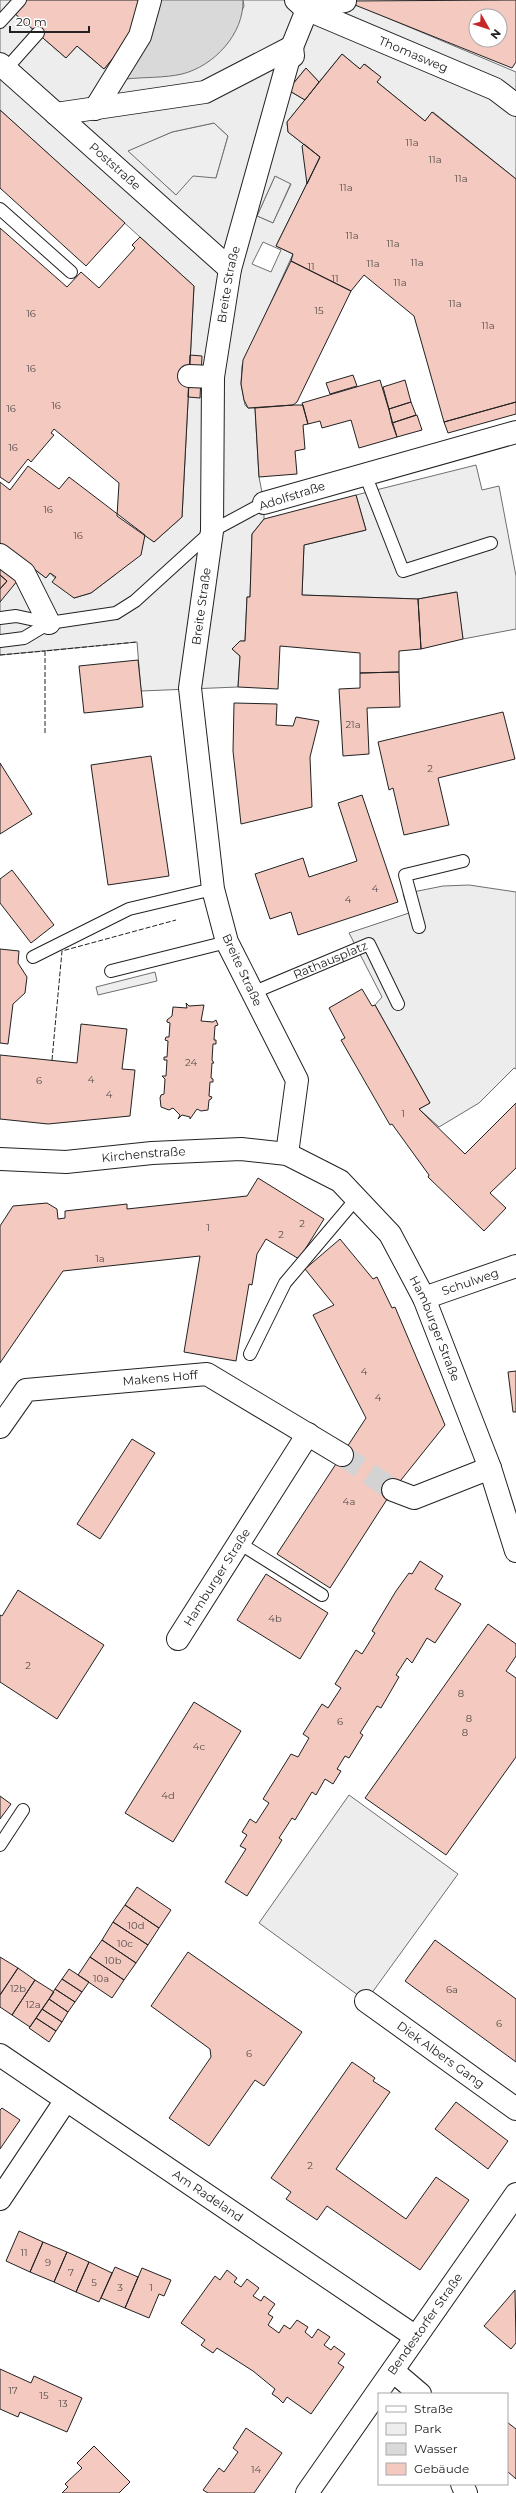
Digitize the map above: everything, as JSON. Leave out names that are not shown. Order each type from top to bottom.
[{"type":"street","points":[[95,109],[140,36],[150,0]]},
{"type":"street","points":[[304,3],[345,1]]},
{"type":"street","name":"Breite Straße","points":[[287,1154],[297,1080],[227,942],[213,889],[190,688],[212,531],[213,377],[230,269],[304,3]]},
{"type":"street","name":"Thomasweg","points":[[304,3],[495,89],[516,105]]},
{"type":"street","points":[[56,114],[205,92],[292,48]]},
{"type":"street","name":"Breite Straße","points":[[292,48],[297,78]]},
{"type":"street","name":"Poststraße","points":[[3,66],[230,269]]},
{"type":"street","points":[[189,376],[213,377]]},
{"type":"street","name":"Adolfstraße","points":[[264,503],[516,432]]},
{"type":"street","points":[[0,555],[24,573],[49,623]]},
{"type":"street","name":"Kirchenstraße","points":[[0,1159],[66,1162],[152,1153],[241,1149],[287,1154]]},
{"type":"street","name":"Hamburger Straße","points":[[287,1154],[340,1181],[390,1234],[424,1298],[490,1468],[516,1551]]},
{"type":"street","name":"Schulweg","points":[[424,1298],[516,1266]]},
{"type":"street","name":"Makens Hoff","points":[[1,1425],[26,1390],[207,1374],[342,1454]]},
{"type":"street","name":"Hamburger Straße","points":[[178,1639],[308,1434]]},
{"type":"street","points":[[393,1490],[414,1498],[490,1468]]},
{"type":"street","name":"Diek Albers Gang","points":[[366,2001],[516,2109]]},
{"type":"street","name":"Am Radeland","points":[[0,2055],[416,2337]]},
{"type":"street","points":[[0,2198],[66,2100]]},
{"type":"street","name":"Bendestorfer Straße","points":[[307,2493],[516,2194]]},
{"type":"street","points":[[393,2371],[419,2393]]},
{"type":"lane","points":[[0,22],[20,0]]},
{"type":"lane","points":[[3,66],[38,33]]},
{"type":"lane","points":[[0,209],[71,272]]},
{"type":"lane","points":[[365,474],[403,571],[491,543]]},
{"type":"lane","name":"Adolfstraße","points":[[0,618],[16,616],[49,623],[116,613],[135,601],[212,531],[264,503]]},
{"type":"lane","name":"Adolfstraße","points":[[0,641],[24,638],[49,623]]},
{"type":"lane","points":[[419,927],[405,875],[463,861]]},
{"type":"lane","points":[[33,957],[129,909],[213,889]]},
{"type":"lane","points":[[111,971],[227,942]]},
{"type":"lane","name":"Rathausplatz","points":[[252,993],[369,944],[398,1004]]},
{"type":"lane","points":[[250,1354],[285,1283],[356,1199]]},
{"type":"lane","points":[[239,1543],[322,1595]]},
{"type":"lane","points":[[0,1845],[23,1810]]},
{"type":"green space","points":[[214,123],[228,136],[216,178],[176,195],[127,151],[172,132]]},
{"type":"green space","points":[[275,176],[291,183],[273,223],[257,216]]},
{"type":"green space","points":[[155,972],[157,981],[98,995],[96,987]]},
{"type":"shaded area","points":[[0,0],[24,0],[13,12],[66,58],[77,46],[104,69],[129,39],[208,62],[227,44],[244,6],[243,0],[345,0],[516,72],[516,179],[433,112],[425,121],[377,82],[380,77],[365,64],[360,69],[342,54],[319,82],[306,68],[288,90],[305,100],[287,122],[288,132],[320,157],[276,246],[293,254],[242,366],[241,384],[245,405],[248,408],[255,408],[259,477],[264,503],[264,519],[252,534],[250,597],[247,597],[245,641],[240,641],[232,649],[240,656],[238,687],[141,691],[137,642],[0,655],[0,543],[46,578],[50,573],[74,598],[91,593],[116,574],[145,535],[154,542],[182,517],[194,286],[0,110]],"holes":[[[214,123],[228,136],[216,178],[193,176],[176,195],[128,151],[172,132]],[[275,176],[291,184],[273,223],[257,216]],[[263,242],[281,250],[271,272],[252,264]]]},
{"type":"shaded area","points":[[476,465],[482,490],[499,486],[516,576],[516,629],[463,639],[456,592],[418,599],[302,595],[304,545],[366,530],[356,495]]},
{"type":"shaded area","points":[[469,885],[516,892],[516,1069],[514,1068],[479,1103],[439,1127],[419,1109],[430,1103],[375,1005],[382,997],[349,933],[409,913],[403,894],[443,886]]},
{"type":"shaded area","points":[[349,1795],[458,1874],[366,2001],[259,1923]]},
{"type":"water","points":[[160,0],[243,0],[242,13],[233,36],[216,56],[205,64],[182,74],[162,77],[126,79]]},
{"type":"building","points":[[24,0],[139,0],[129,39],[104,69],[77,46],[66,58],[13,12]]},
{"type":"building","points":[[516,0],[516,62],[512,68],[345,1]]},
{"type":"building","points":[[342,54],[360,69],[364,64],[381,77],[377,82],[425,121],[432,112],[516,179],[516,402],[444,422],[414,316],[364,275],[351,291],[291,261],[293,254],[276,246],[320,157],[288,132],[287,122]]},
{"type":"building","points":[[306,68],[319,82],[305,100],[288,90]]},
{"type":"building","points":[[0,110],[125,223],[86,266],[0,188]]},
{"type":"building","points":[[304,144],[320,157],[307,184],[302,146]]},
{"type":"building","points":[[0,228],[67,287],[81,272],[99,288],[135,248],[132,245],[140,237],[194,286],[182,517],[154,542],[117,516],[119,483],[54,429],[51,433],[54,435],[31,462],[28,459],[9,483],[0,477]]},
{"type":"building","points":[[291,261],[351,291],[297,402],[293,405],[248,408],[244,400],[241,384],[243,360]]},
{"type":"building","points":[[190,355],[202,356],[200,398],[188,397]]},
{"type":"building","points":[[353,375],[357,386],[330,394],[326,383]]},
{"type":"building","points":[[380,380],[397,437],[359,448],[351,420],[322,428],[320,421],[308,424],[302,403]]},
{"type":"building","points":[[405,380],[411,402],[389,409],[383,387]]},
{"type":"building","points":[[411,402],[416,415],[392,423],[389,409]]},
{"type":"building","points":[[516,402],[516,414],[448,433],[444,422]]},
{"type":"building","points":[[303,405],[308,424],[303,425],[305,449],[295,451],[297,474],[259,477],[255,408]]},
{"type":"building","points":[[417,415],[422,430],[397,437],[392,423]]},
{"type":"building","points":[[28,466],[59,489],[69,477],[145,535],[141,555],[91,593],[74,598],[52,582],[56,577],[50,573],[46,578],[0,543],[0,482],[10,490]]},
{"type":"building","points":[[356,495],[366,530],[304,545],[302,595],[418,599],[421,649],[399,651],[399,672],[360,673],[360,653],[280,646],[278,689],[238,687],[240,656],[232,649],[240,641],[245,641],[247,597],[250,597],[252,534],[264,519]]},
{"type":"building","points":[[0,565],[18,580],[0,602],[0,589],[7,581],[0,575]]},
{"type":"building","points":[[0,575],[7,581],[0,589]]},
{"type":"building","points":[[457,592],[463,639],[421,649],[418,599]]},
{"type":"building","points":[[138,660],[143,707],[84,713],[79,666]]},
{"type":"building","points":[[399,672],[400,707],[367,708],[369,754],[343,756],[339,689],[360,688],[360,673]]},
{"type":"building","points":[[234,703],[277,704],[276,725],[293,726],[296,717],[319,721],[310,757],[312,807],[241,824],[233,751]]},
{"type":"building","points":[[503,712],[515,759],[438,778],[449,825],[404,835],[393,788],[389,790],[378,742]]},
{"type":"building","points":[[151,756],[169,876],[108,885],[91,765]]},
{"type":"building","points":[[0,763],[32,814],[0,834]]},
{"type":"building","points":[[362,795],[398,902],[298,935],[291,912],[270,919],[255,874],[303,858],[309,877],[357,861],[338,803]]},
{"type":"building","points":[[12,870],[54,925],[31,943],[0,903],[0,879]]},
{"type":"building","points":[[0,949],[19,951],[18,963],[27,977],[25,993],[13,1004],[8,1044],[0,1043]]},
{"type":"building","points":[[362,989],[372,1006],[375,1005],[430,1103],[419,1109],[465,1154],[516,1103],[516,1168],[490,1193],[506,1208],[484,1231],[428,1177],[429,1175],[392,1124],[390,1125],[341,1040],[345,1038],[329,1008]]},
{"type":"building","points":[[186,1003],[189,1006],[204,1005],[201,1021],[213,1022],[216,1020],[218,1025],[215,1026],[214,1040],[216,1040],[216,1044],[213,1044],[212,1060],[214,1063],[212,1063],[211,1078],[213,1079],[213,1082],[210,1082],[209,1096],[212,1097],[209,1100],[208,1110],[201,1111],[197,1109],[190,1119],[190,1117],[182,1115],[178,1119],[180,1115],[173,1108],[169,1110],[161,1107],[160,1098],[161,1095],[164,1094],[165,1079],[162,1076],[166,1076],[167,1060],[164,1060],[164,1057],[167,1057],[168,1041],[165,1040],[166,1037],[169,1037],[170,1023],[167,1022],[167,1020],[172,1016],[173,1007],[187,1008]]},
{"type":"building","points":[[81,1024],[127,1029],[122,1069],[135,1070],[130,1116],[48,1124],[0,1119],[0,1055],[77,1063]]},
{"type":"building","points":[[258,1178],[324,1219],[299,1259],[266,1239],[257,1254],[252,1285],[249,1284],[236,1361],[184,1352],[200,1256],[63,1271],[0,1363],[0,1226],[13,1206],[47,1203],[57,1209],[58,1219],[65,1218],[65,1211],[127,1204],[127,1209],[247,1196]]},
{"type":"building","points":[[340,1239],[373,1279],[377,1277],[392,1308],[395,1307],[445,1425],[393,1490],[330,1588],[277,1554],[366,1418],[313,1315],[334,1305],[305,1269]]},
{"type":"building","points":[[516,1371],[516,1412],[513,1412],[508,1372]]},
{"type":"building","points":[[132,1439],[155,1453],[100,1539],[77,1524]]},
{"type":"building","points":[[420,1561],[443,1576],[435,1589],[461,1604],[435,1643],[427,1638],[412,1663],[407,1658],[396,1675],[399,1677],[381,1708],[377,1706],[360,1733],[363,1735],[349,1758],[345,1756],[337,1769],[341,1771],[333,1784],[325,1779],[316,1795],[312,1792],[295,1820],[292,1818],[279,1838],[282,1840],[247,1896],[225,1882],[246,1849],[240,1846],[247,1835],[242,1832],[250,1819],[256,1823],[269,1803],[263,1799],[291,1754],[298,1757],[309,1738],[303,1734],[322,1704],[328,1708],[341,1688],[335,1684],[356,1650],[362,1654],[375,1633],[372,1631],[396,1591],[409,1573],[412,1574]]},
{"type":"building","points":[[266,1574],[328,1613],[300,1659],[237,1620]]},
{"type":"building","points":[[18,1590],[104,1645],[57,1719],[0,1682],[0,1615],[2,1616]]},
{"type":"building","points":[[488,1624],[516,1644],[516,1656],[506,1671],[516,1678],[516,1757],[446,1855],[365,1798]]},
{"type":"building","points":[[194,1702],[241,1731],[173,1842],[125,1813]]},
{"type":"building","points":[[0,1796],[11,1804],[0,1819]]},
{"type":"building","points":[[137,1887],[171,1910],[159,1928],[125,1905]]},
{"type":"building","points":[[125,1905],[159,1928],[148,1945],[113,1922]]},
{"type":"building","points":[[113,1922],[148,1945],[136,1963],[102,1940]]},
{"type":"building","points":[[102,1940],[136,1963],[124,1980],[90,1957]]},
{"type":"building","points":[[435,1940],[516,1999],[516,2062],[405,1981]]},
{"type":"building","points":[[188,1952],[302,2032],[264,2086],[255,2080],[209,2146],[169,2118],[211,2057],[210,2049],[151,2006]]},
{"type":"building","points":[[0,1957],[18,1968],[0,1995]]},
{"type":"building","points":[[90,1957],[124,1980],[112,1998],[78,1975]]},
{"type":"building","points":[[18,1968],[35,1980],[12,2015],[0,2007],[0,1995]]},
{"type":"building","points":[[69,1969],[89,1982],[82,1992],[62,1979]]},
{"type":"building","points":[[62,1979],[82,1992],[75,2002],[55,1989]]},
{"type":"building","points":[[35,1980],[54,1992],[30,2027],[12,2015]]},
{"type":"building","points":[[55,1989],[75,2002],[68,2012],[49,1999]]},
{"type":"building","points":[[49,1999],[68,2012],[62,2022],[42,2009]]},
{"type":"building","points":[[42,2009],[62,2022],[56,2031],[36,2018]]},
{"type":"building","points":[[36,2018],[56,2031],[49,2042],[29,2028]]},
{"type":"building","points":[[352,2062],[375,2078],[373,2081],[390,2092],[336,2169],[406,2219],[436,2177],[469,2200],[420,2270],[327,2206],[317,2220],[286,2199],[291,2192],[271,2178]]},
{"type":"building","points":[[456,2102],[508,2141],[488,2169],[435,2129]]},
{"type":"building","points":[[2,2108],[20,2120],[0,2149],[0,2110]]},
{"type":"building","points":[[19,2231],[43,2242],[30,2272],[6,2261]]},
{"type":"building","points":[[43,2242],[67,2252],[54,2282],[30,2272]]},
{"type":"building","points":[[67,2252],[89,2262],[76,2292],[54,2282]]},
{"type":"building","points":[[89,2262],[112,2273],[99,2302],[76,2292]]},
{"type":"building","points":[[115,2267],[138,2277],[125,2308],[101,2298]]},
{"type":"building","points":[[142,2268],[171,2280],[164,2296],[159,2294],[149,2318],[125,2308]]},
{"type":"building","points":[[227,2270],[237,2278],[234,2282],[241,2287],[247,2279],[259,2288],[253,2296],[261,2301],[264,2296],[275,2304],[268,2314],[273,2317],[268,2325],[279,2333],[284,2325],[290,2329],[297,2320],[308,2327],[305,2332],[312,2338],[318,2329],[330,2337],[324,2345],[331,2350],[334,2346],[345,2354],[338,2363],[344,2367],[311,2414],[287,2397],[283,2403],[272,2394],[275,2389],[253,2371],[217,2348],[213,2353],[201,2345],[205,2340],[181,2323],[215,2276],[220,2280]]},
{"type":"building","points":[[515,2290],[516,2343],[511,2349],[484,2326]]},
{"type":"building","points":[[0,2369],[31,2383],[34,2376],[82,2398],[67,2432],[20,2412],[18,2417],[0,2409]]},
{"type":"building","points":[[508,2423],[516,2429],[516,2479],[508,2472]]},
{"type":"building","points":[[246,2428],[282,2453],[254,2493],[208,2493],[203,2490],[219,2468],[224,2472],[238,2452],[233,2448]]},
{"type":"building","points":[[94,2446],[130,2482],[119,2493],[62,2493],[68,2487],[65,2484],[82,2468],[77,2463]]},
{"type":"tunnel","points":[[342,1455],[393,1490]]},
{"type":"fence","points":[[45,733],[45,651],[137,642]]},
{"type":"fence","points":[[0,655],[45,651]]},
{"type":"fence","points":[[52,1060],[62,951],[176,920]]}]
